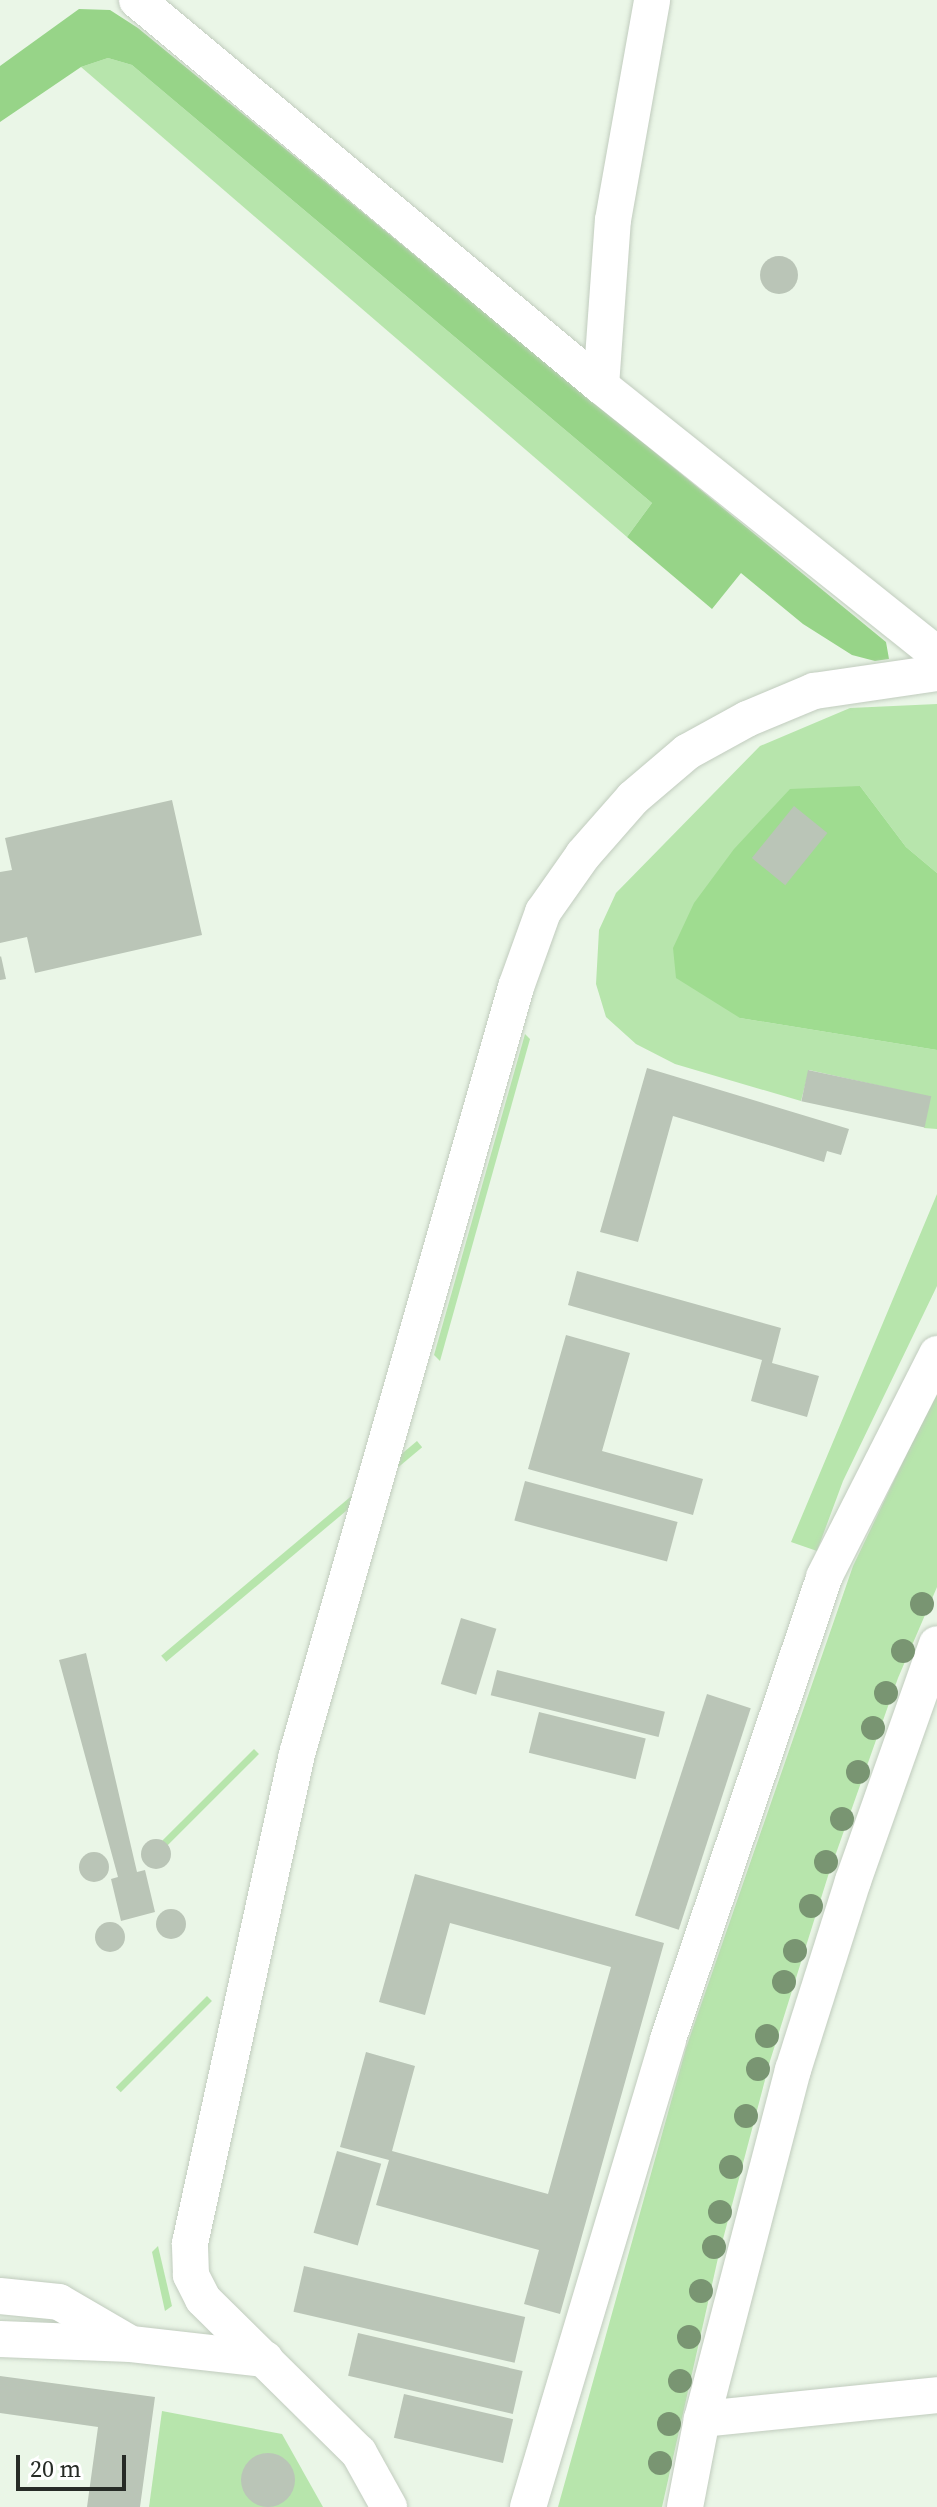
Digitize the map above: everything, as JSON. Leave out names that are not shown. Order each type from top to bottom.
[{"type":"street","points":[[137,0],[601,386],[937,654]]},
{"type":"street","points":[[601,386],[613,220],[652,0]]},
{"type":"street","points":[[389,2507],[359,2453],[203,2299],[191,2275],[190,2243],[297,1754],[516,987],[543,912],[583,855],[633,798],[687,752],[747,719],[814,691],[937,673]]},
{"type":"street","points":[[528,2507],[668,2039],[824,1577],[937,1354]]},
{"type":"street","points":[[685,2507],[702,2419],[793,2070],[853,1881],[929,1684],[937,1644]]},
{"type":"street","points":[[0,2296],[59,2302],[131,2344]]},
{"type":"street","points":[[0,2339],[131,2344],[265,2359]]},
{"type":"street","points":[[702,2419],[937,2395]]},
{"type":"shaded area","points":[[79,9],[110,10],[138,28],[886,642],[889,659],[875,661],[852,655],[803,624],[741,573],[712,609],[627,537],[652,503],[132,65],[108,58],[81,67],[0,122],[0,66]]},
{"type":"shaded area","points":[[108,58],[132,65],[652,503],[627,537],[81,67]]},
{"type":"shaded area","points":[[937,704],[937,873],[906,847],[860,786],[740,1018],[937,1050],[937,1129],[924,1128],[930,1097],[809,1070],[801,1101],[675,1064],[636,1044],[606,1017],[596,984],[599,930],[616,893],[760,746],[850,708]]},
{"type":"shaded area","points":[[860,786],[906,847],[937,873],[937,1050],[740,1018],[676,978],[673,948],[694,903],[734,849],[790,789]]},
{"type":"shaded area","points":[[525,1034],[530,1039],[440,1361],[434,1355]]},
{"type":"shaded area","points":[[937,1194],[937,1286],[843,1481],[817,1551],[791,1542]]},
{"type":"shaded area","points":[[937,1391],[937,1587],[898,1678],[828,1876],[770,2061],[718,2258],[662,2507],[558,2507],[686,2048],[853,1566]]},
{"type":"shaded area","points":[[417,1441],[422,1447],[166,1662],[161,1656]]},
{"type":"shaded area","points":[[254,1749],[259,1754],[165,1848],[160,1843]]},
{"type":"shaded area","points":[[207,1996],[212,2001],[121,2092],[116,2087]]},
{"type":"shaded area","points":[[158,2246],[172,2306],[165,2311],[152,2252]]},
{"type":"shaded area","points":[[162,2411],[282,2434],[323,2507],[149,2507]]},
{"type":"building","points":[[779,256],[792,262],[798,275],[792,288],[779,294],[766,288],[760,275],[766,262]]},
{"type":"building","points":[[172,800],[202,935],[35,973],[27,937],[0,943],[0,872],[12,870],[5,838]]},
{"type":"building","points":[[794,806],[827,833],[785,885],[752,858]]},
{"type":"building","points":[[0,957],[6,979],[0,980]]},
{"type":"building","points":[[647,1068],[849,1129],[841,1155],[827,1151],[824,1162],[673,1116],[638,1242],[600,1232]]},
{"type":"building","points":[[808,1070],[931,1096],[925,1127],[801,1101]]},
{"type":"building","points":[[577,1271],[781,1328],[772,1363],[819,1376],[807,1417],[751,1401],[762,1360],[568,1305]]},
{"type":"building","points":[[566,1335],[630,1353],[602,1451],[703,1479],[693,1515],[528,1469]]},
{"type":"building","points":[[525,1481],[678,1522],[667,1561],[514,1521]]},
{"type":"building","points":[[461,1618],[496,1629],[476,1695],[441,1684]]},
{"type":"building","points":[[86,1653],[137,1872],[145,1870],[155,1912],[121,1921],[111,1879],[118,1877],[59,1660]]},
{"type":"building","points":[[497,1670],[665,1712],[659,1737],[491,1695]]},
{"type":"building","points":[[707,1694],[751,1708],[679,1930],[635,1916]]},
{"type":"building","points":[[539,1712],[646,1739],[636,1779],[529,1753]]},
{"type":"building","points":[[156,1839],[167,1843],[171,1854],[167,1865],[156,1869],[145,1865],[141,1854],[145,1843]]},
{"type":"building","points":[[94,1852],[105,1856],[109,1867],[105,1878],[94,1882],[83,1878],[79,1867],[83,1856]]},
{"type":"building","points":[[415,1874],[664,1943],[560,2314],[524,2304],[539,2250],[376,2205],[389,2160],[340,2147],[366,2052],[415,2066],[392,2151],[548,2194],[611,1967],[450,1923],[425,2015],[379,2002]]},
{"type":"building","points":[[171,1909],[182,1913],[186,1924],[182,1935],[171,1939],[160,1935],[156,1924],[160,1913]]},
{"type":"building","points":[[110,1922],[121,1926],[125,1937],[121,1948],[110,1952],[99,1948],[95,1937],[99,1926]]},
{"type":"building","points":[[337,2151],[381,2164],[358,2245],[314,2233]]},
{"type":"building","points":[[304,2266],[525,2317],[515,2363],[293,2312]]},
{"type":"building","points":[[358,2333],[523,2371],[513,2414],[348,2376]]},
{"type":"building","points":[[0,2376],[155,2397],[140,2507],[87,2507],[98,2427],[0,2413]]},
{"type":"building","points":[[404,2394],[513,2419],[503,2463],[394,2438]]},
{"type":"building","points":[[268,2453],[287,2461],[295,2480],[287,2499],[268,2507],[249,2499],[241,2480],[249,2461]]}]
